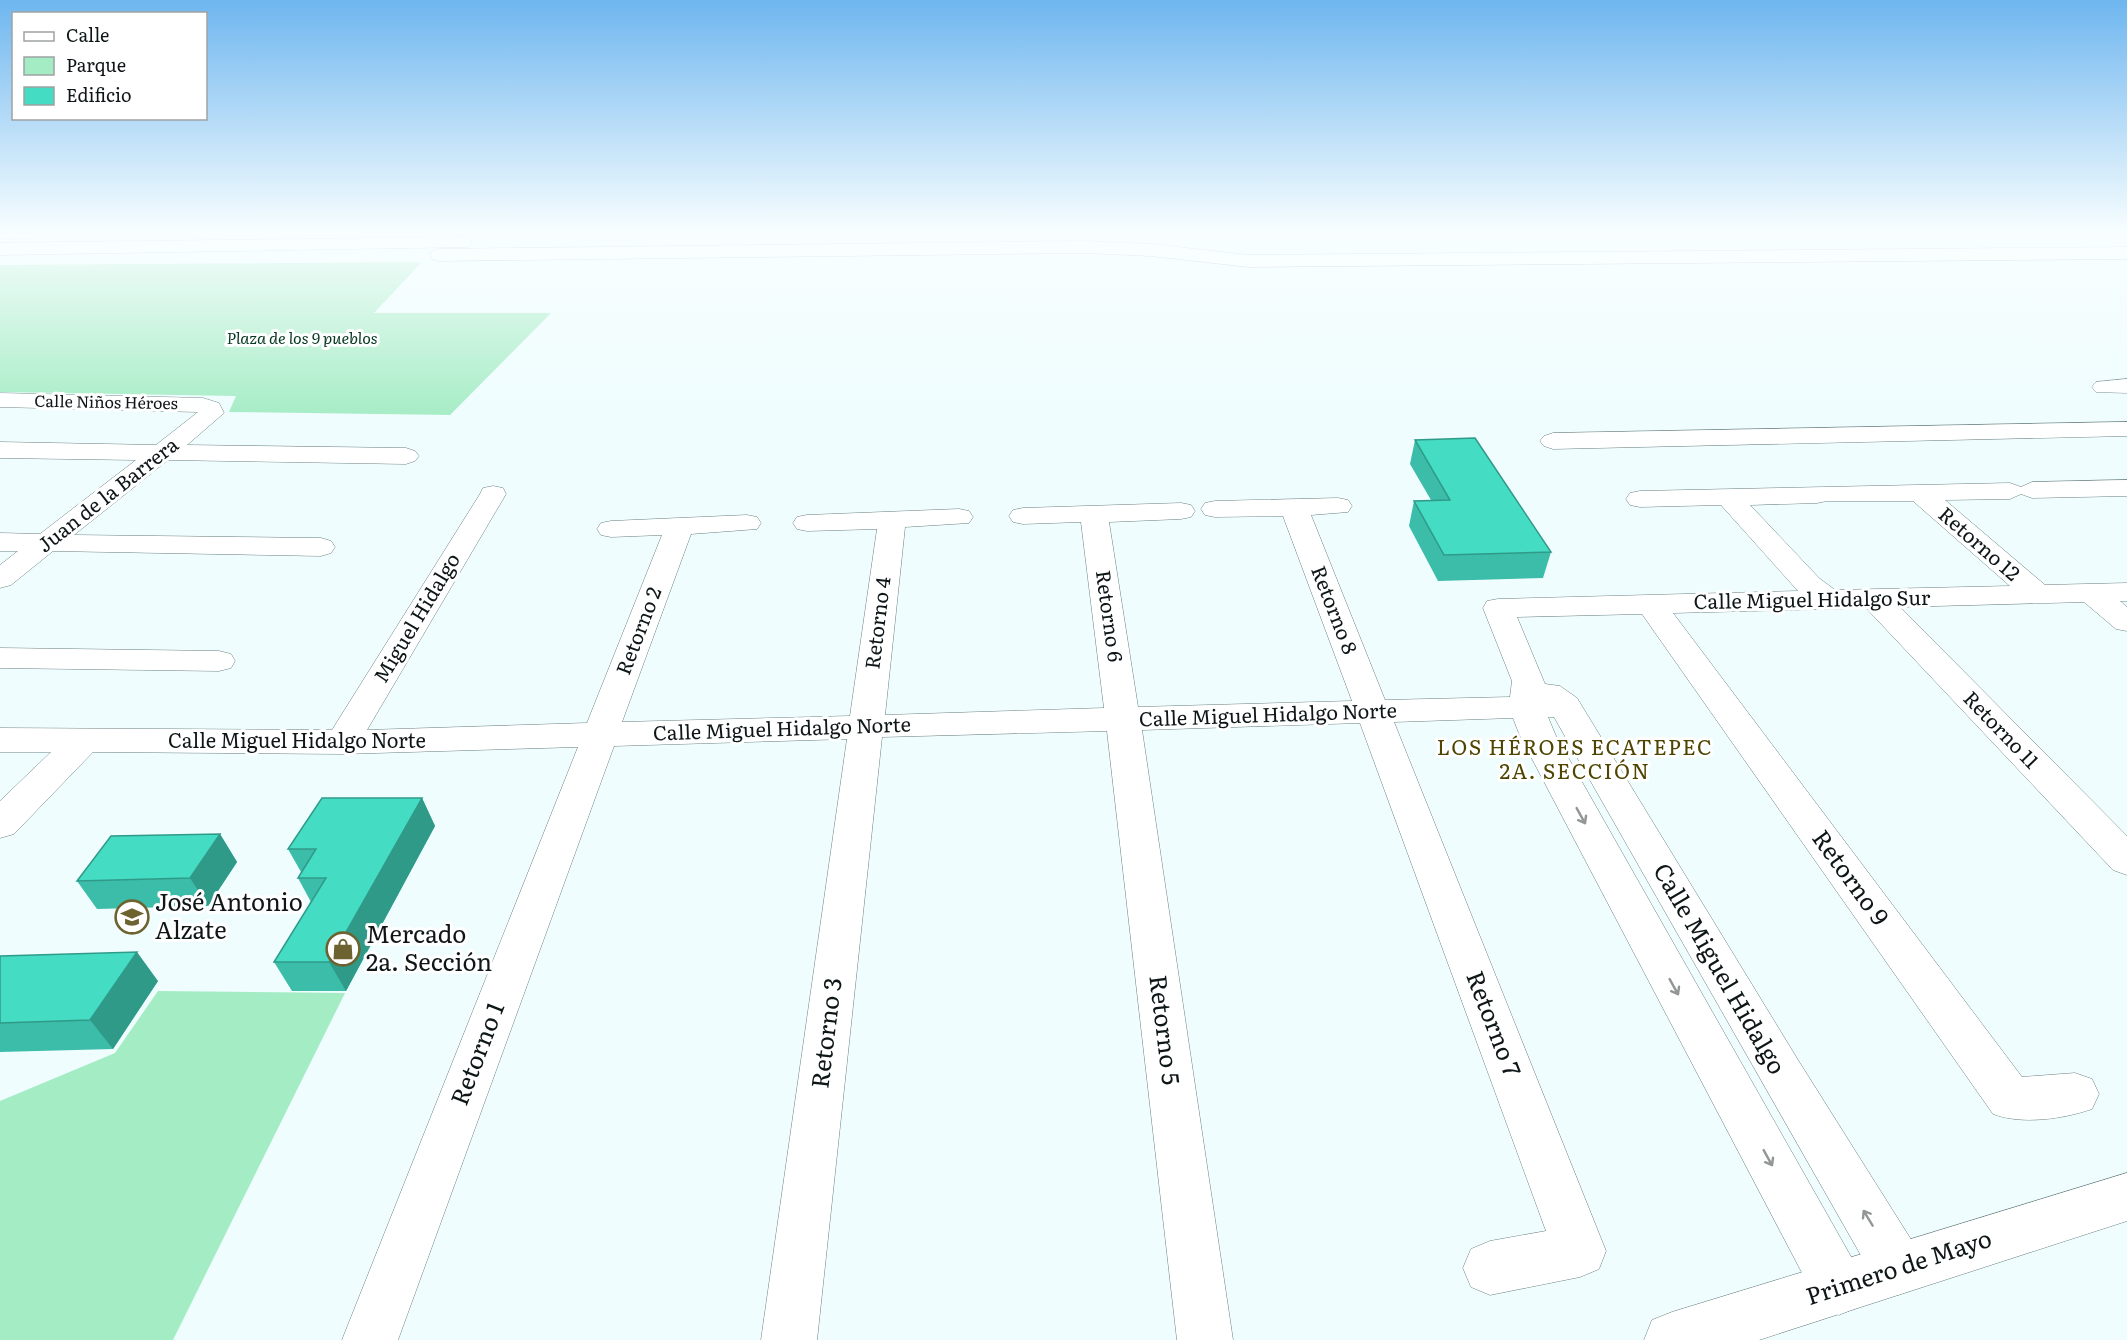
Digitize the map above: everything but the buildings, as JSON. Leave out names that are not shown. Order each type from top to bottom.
[{"type":"street","name":"Calle Niños Héroes","points":[[0,400],[203,405],[211,408]]},
{"type":"street","name":"Juan de la Barrera","points":[[0,579],[212,412],[211,408]]},
{"type":"street","points":[[1553,441],[2127,429]]},
{"type":"street","points":[[0,450],[406,456]]},
{"type":"street","name":"Retorno 12","points":[[1640,499],[1825,494],[2122,491]]},
{"type":"street","name":"Retorno 12","points":[[1920,493],[2038,595]]},
{"type":"street","name":"Miguel Hidalgo","points":[[342,742],[493,494]]},
{"type":"street","points":[[1728,497],[1809,584],[1830,600]]},
{"type":"street","points":[[1215,509],[1338,506]]},
{"type":"street","name":"Retorno 8","points":[[1294,507],[1375,712]]},
{"type":"street","points":[[1023,516],[1181,511]]},
{"type":"street","name":"Retorno 6","points":[[1094,513],[1123,719]]},
{"type":"street","points":[[807,523],[958,517]]},
{"type":"street","name":"Retorno 4","points":[[865,727],[892,520]]},
{"type":"street","points":[[611,529],[747,524]]},
{"type":"street","name":"Retorno 2","points":[[599,735],[679,526]]},
{"type":"street","points":[[0,542],[321,547]]},
{"type":"street","name":"Calle Miguel Hidalgo Sur","points":[[1498,608],[2127,592]]},
{"type":"street","points":[[2091,593],[2127,622]]},
{"type":"street","name":"Retorno 11","points":[[1875,599],[2127,861]]},
{"type":"street","name":"Retorno 9","points":[[1651,605],[2010,1099],[2074,1094]]},
{"type":"street","name":"Calle Miguel Hidalgo","points":[[1498,608],[1540,698],[1781,1074],[1898,1268]]},
{"type":"street","points":[[0,658],[219,661]]},
{"type":"street","name":"Calle Miguel Hidalgo Norte","points":[[0,740],[342,742],[599,735],[1375,712],[1540,698]]},
{"type":"street","name":"Calle Miguel Hidalgo","points":[[1540,698],[1538,736],[1839,1288]]},
{"type":"street","name":"Retorno 7","points":[[1375,712],[1580,1251],[1490,1268]]},
{"type":"street","name":"Retorno 5","points":[[1123,719],[1205,1340]]},
{"type":"street","name":"Retorno 3","points":[[789,1340],[865,727]]},
{"type":"street","name":"Retorno 1","points":[[370,1340],[599,735]]},
{"type":"street","points":[[0,824],[83,741]]},
{"type":"street","points":[[1723,1077],[1781,1074]]},
{"type":"street","name":"Primero de Mayo","points":[[1672,1340],[2127,1197]]},
{"type":"green space","name":"Plaza de los 9 pueblos","points":[[0,296],[390,296],[374,313],[551,313],[450,415],[229,412],[236,396],[0,392]]},
{"type":"green space","points":[[158,991],[345,993],[173,1340],[0,1340],[0,1101],[115,1053]]},
{"type":"place","name":"José Antonio Alzate","points":[[132,917]]},
{"type":"place","name":"Mercado 2a. Sección","points":[[343,949]]},
{"type":"district","name":"LOS HÉROES ECATEPEC 2A. SECCIÓN","points":[[1575,760]]}]
